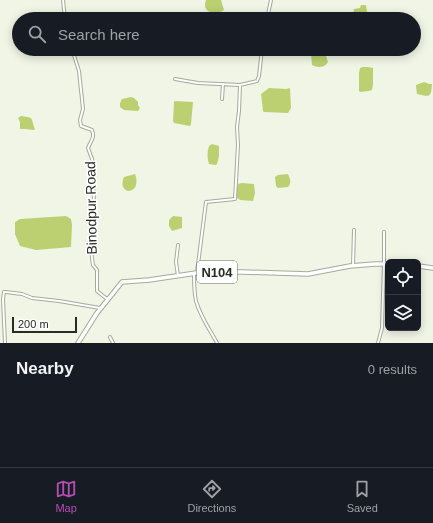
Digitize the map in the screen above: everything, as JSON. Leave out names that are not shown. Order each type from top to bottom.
[{"type":"highway","name":"N104","points":[[78,343],[100,308],[122,282],[195,273],[229,272],[308,274],[353,266],[385,263]]},
{"type":"highway","points":[[421,266],[433,268]]},
{"type":"street","points":[[63,0],[64,12]]},
{"type":"street","points":[[268,12],[271,0]]},
{"type":"street","name":"Binodpur Road","points":[[74,56],[79,71],[83,109],[80,124],[81,126],[92,130],[93,133],[93,138],[88,148],[92,159],[94,198],[90,232],[92,258],[93,265],[97,270],[97,291],[108,299]]},
{"type":"street","points":[[175,79],[198,83],[240,85],[257,81],[261,56]]},
{"type":"street","points":[[222,99],[223,84]]},
{"type":"street","points":[[217,343],[202,318],[196,303],[194,288],[195,273],[206,202],[235,199],[240,85]]},
{"type":"street","points":[[353,266],[354,230]]},
{"type":"street","points":[[384,232],[386,259]]},
{"type":"street","points":[[178,245],[176,262],[178,276]]},
{"type":"street","points":[[378,343],[382,328],[385,279]]},
{"type":"street","points":[[4,343],[4,292],[22,294],[32,298],[59,300],[100,308]]},
{"type":"street","points":[[110,338],[113,343]]},
{"type":"shaded area","points":[[206,0],[221,0],[224,10],[221,12],[210,12],[207,10],[205,4]]},
{"type":"shaded area","points":[[361,5],[366,5],[367,12],[354,12],[354,9],[360,8]]},
{"type":"shaded area","points":[[311,56],[326,56],[328,62],[327,64],[321,67],[312,65]]},
{"type":"shaded area","points":[[360,68],[373,68],[373,84],[372,90],[360,92],[359,73]]},
{"type":"shaded area","points":[[424,82],[432,84],[431,92],[427,96],[417,94],[416,85]]},
{"type":"shaded area","points":[[269,88],[290,88],[291,108],[288,113],[263,111],[261,94]]},
{"type":"shaded area","points":[[131,97],[138,102],[140,108],[138,111],[124,110],[120,107],[122,99]]},
{"type":"shaded area","points":[[175,101],[193,102],[190,126],[174,123]]},
{"type":"shaded area","points":[[21,116],[31,119],[35,129],[34,130],[20,129],[20,122],[18,118]]},
{"type":"shaded area","points":[[212,144],[219,146],[219,156],[216,165],[209,164],[208,160],[208,148]]},
{"type":"shaded area","points":[[135,174],[136,186],[133,190],[130,191],[123,188],[124,177]]},
{"type":"shaded area","points":[[288,174],[290,184],[288,187],[278,188],[276,186],[275,177],[278,175]]},
{"type":"shaded area","points":[[238,184],[254,184],[255,193],[253,201],[240,200],[236,197],[235,193]]},
{"type":"shaded area","points":[[66,216],[71,219],[72,225],[71,247],[36,250],[20,246],[15,234],[15,222],[20,219]]},
{"type":"shaded area","points":[[173,216],[182,217],[182,228],[172,231],[169,226],[169,220]]}]
